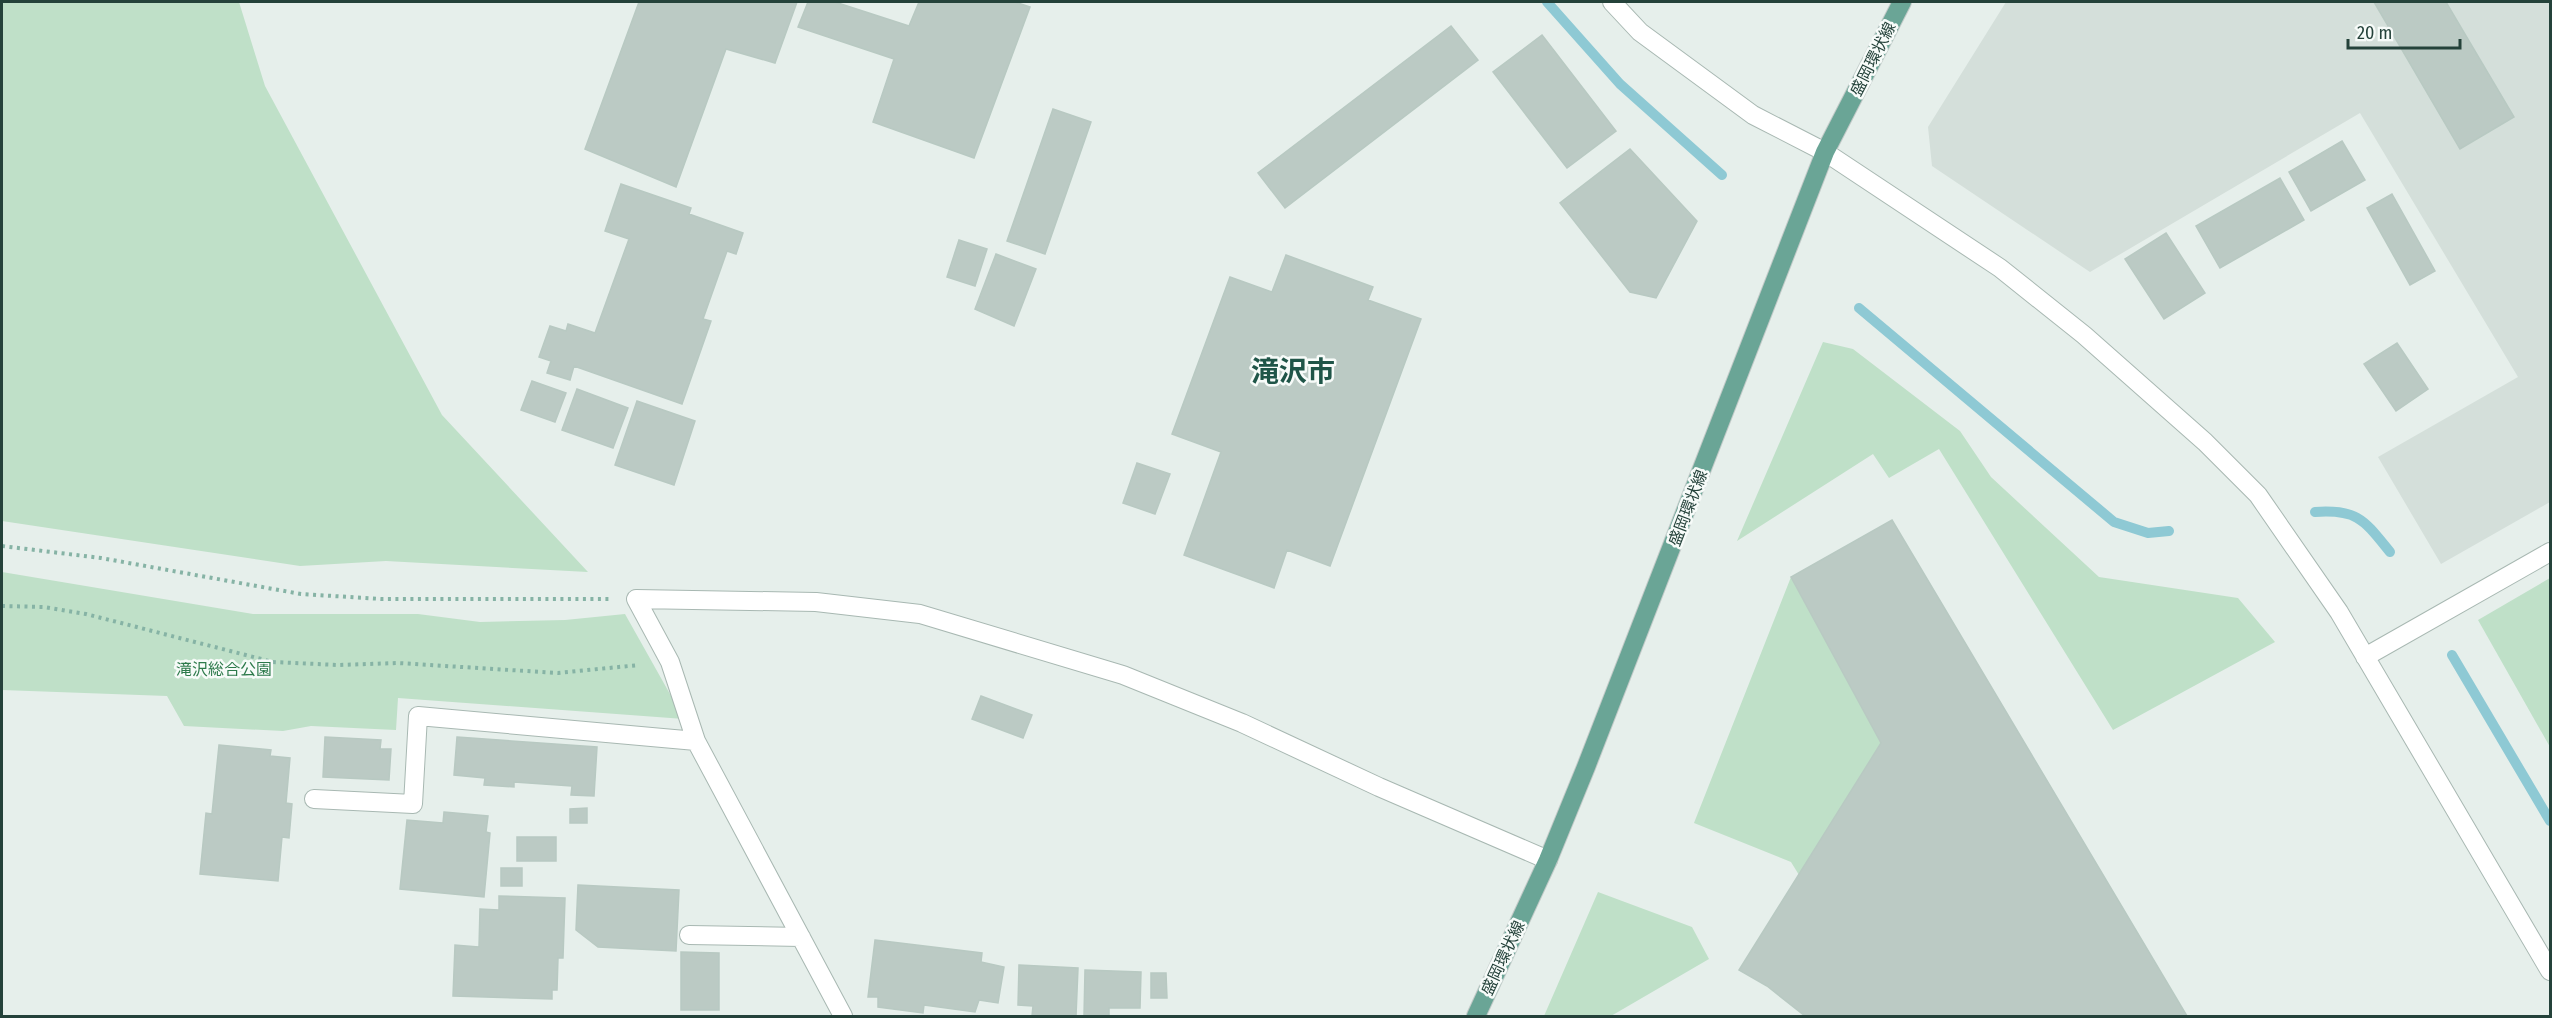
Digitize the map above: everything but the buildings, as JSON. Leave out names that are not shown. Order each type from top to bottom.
[{"type":"main road","name":"盛岡環状線","points":[[1476,1017],[1548,860],[1632,652],[1825,152],[1902,2]]},
{"type":"street","points":[[1612,2],[1640,32],[1753,115],[1825,152],[2000,268],[2084,335],[2205,442],[2258,495],[2339,612],[2550,971]]},
{"type":"street","points":[[2365,657],[2550,552]]},
{"type":"street","points":[[843,1017],[696,741],[670,662],[636,599],[816,602],[920,614],[1134,680],[1242,723],[1378,787],[1548,860]]},
{"type":"street","points":[[314,798],[413,804],[418,716],[696,741]]},
{"type":"street","points":[[689,936],[801,937]]},
{"type":"path","points":[[2,546],[101,558],[301,594],[382,599],[636,599]]},
{"type":"path","points":[[2,606],[44,607],[86,614],[273,662],[338,665],[398,663],[558,673],[670,662]]},
{"type":"shaded area","points":[[2006,2],[2550,2],[2550,502],[2441,564],[2378,457],[2518,377],[2360,113],[2090,272],[1932,166],[1928,127]]},
{"type":"green space","points":[[2,2],[239,2],[265,86],[442,415],[588,572],[386,561],[300,566],[2,521]]},
{"type":"green space","points":[[1823,342],[1853,349],[1960,431],[1991,477],[2099,577],[2238,598],[2275,642],[2113,730],[1939,449],[1889,478],[1873,454],[1737,541]]},
{"type":"green space","name":"滝沢総合公園","points":[[2,572],[253,614],[418,614],[480,622],[565,620],[625,614],[684,719],[398,698],[396,730],[311,726],[283,731],[184,726],[167,696],[2,690]]},
{"type":"green space","points":[[1791,577],[1881,743],[1799,875],[1791,862],[1694,823]]},
{"type":"green space","points":[[2550,578],[2550,747],[2478,620]]},
{"type":"green space","points":[[1598,892],[1692,927],[1709,959],[1611,1016],[1544,1016]]},
{"type":"waterway","points":[[1547,2],[1620,84],[1722,175]]},
{"type":"waterway","points":[[1859,308],[2114,522],[2148,533],[2169,531]]},
{"type":"waterway","points":[[2315,512],[2341,512],[2359,519],[2390,552]]},
{"type":"waterway","points":[[2452,655],[2550,821]]},
{"type":"district","name":"滝沢市","points":[[1293,371]]}]
